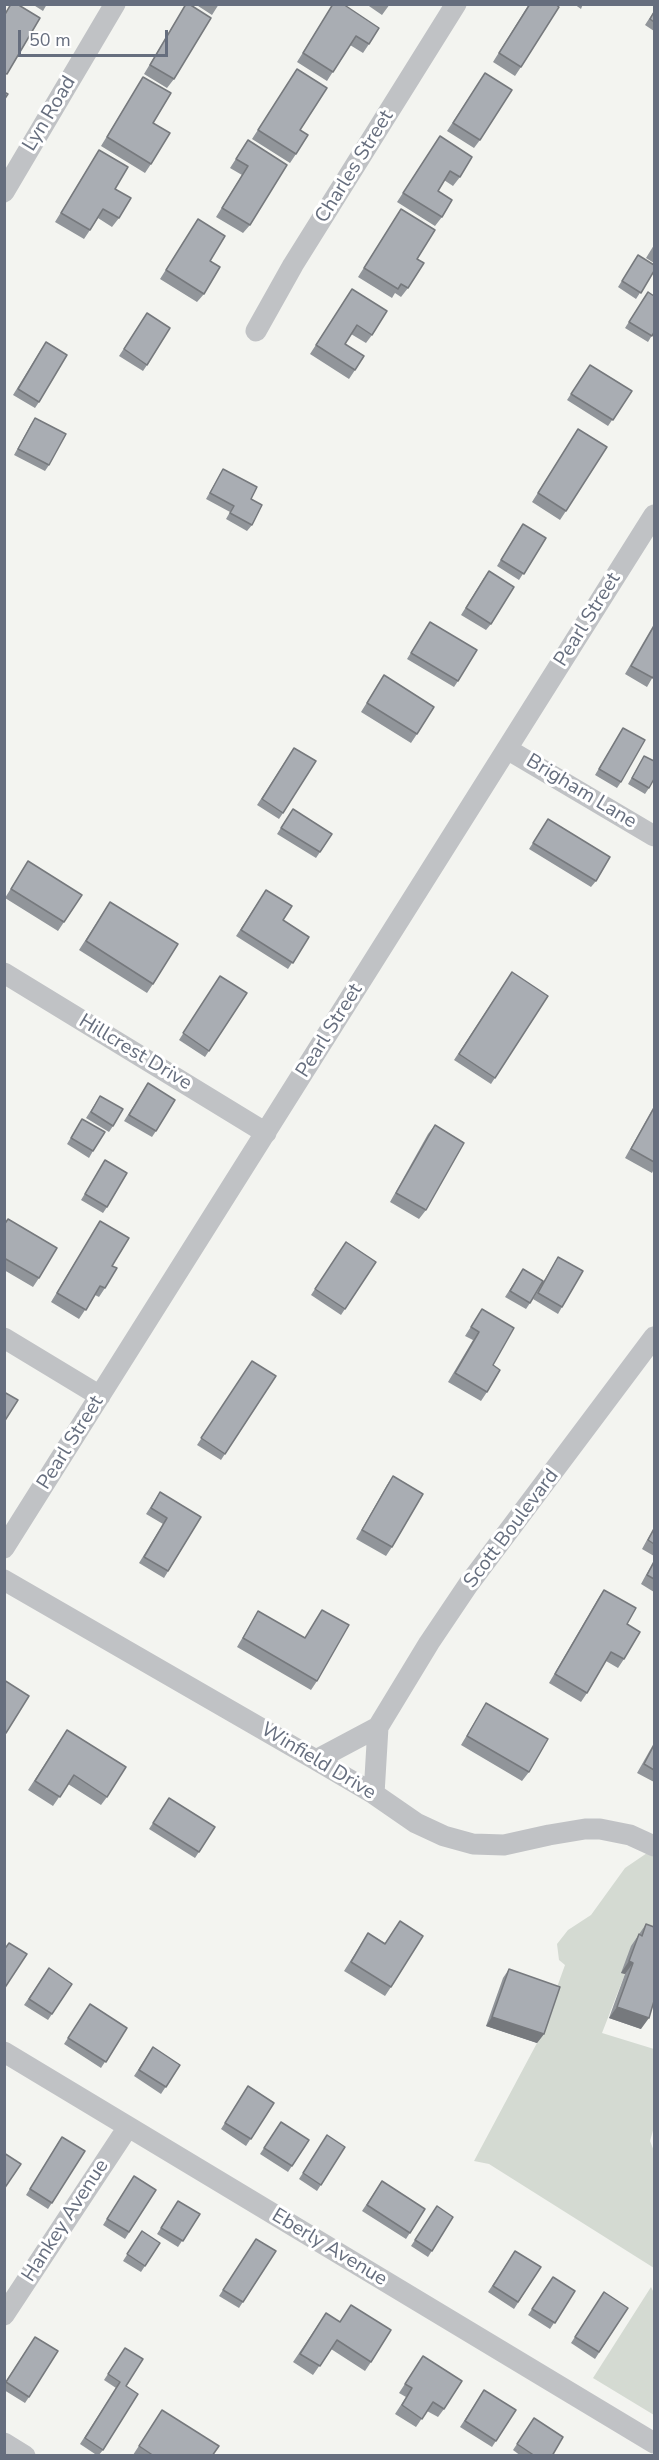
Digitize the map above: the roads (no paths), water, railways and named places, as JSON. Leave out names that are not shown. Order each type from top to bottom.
[{"type":"street","name":"Lyn Road","points":[[4,192],[115,4]]},
{"type":"street","name":"Charles Street","points":[[256,331],[293,265],[456,4]]},
{"type":"street","name":"Pearl Street","points":[[4,1548],[654,514]]},
{"type":"street","name":"Brigham Lane","points":[[507,749],[654,836]]},
{"type":"street","name":"Hillcrest Drive","points":[[4,973],[266,1132]]},
{"type":"street","name":"Scott Boulevard","points":[[374,1794],[378,1727],[429,1643],[468,1585],[654,1337]]},
{"type":"street","points":[[4,1338],[100,1396]]},
{"type":"street","name":"Winfield Drive","points":[[4,1581],[374,1794],[416,1823],[444,1836],[473,1844],[504,1845],[558,1834],[600,1829],[630,1835],[654,1846]]},
{"type":"street","points":[[316,1760],[378,1727]]},
{"type":"street","name":"Eberly Avenue","points":[[4,2052],[654,2443]]},
{"type":"street","name":"Hankey Avenue","points":[[4,2315],[128,2127]]},
{"type":"street","points":[[4,2443],[25,2456]]}]
